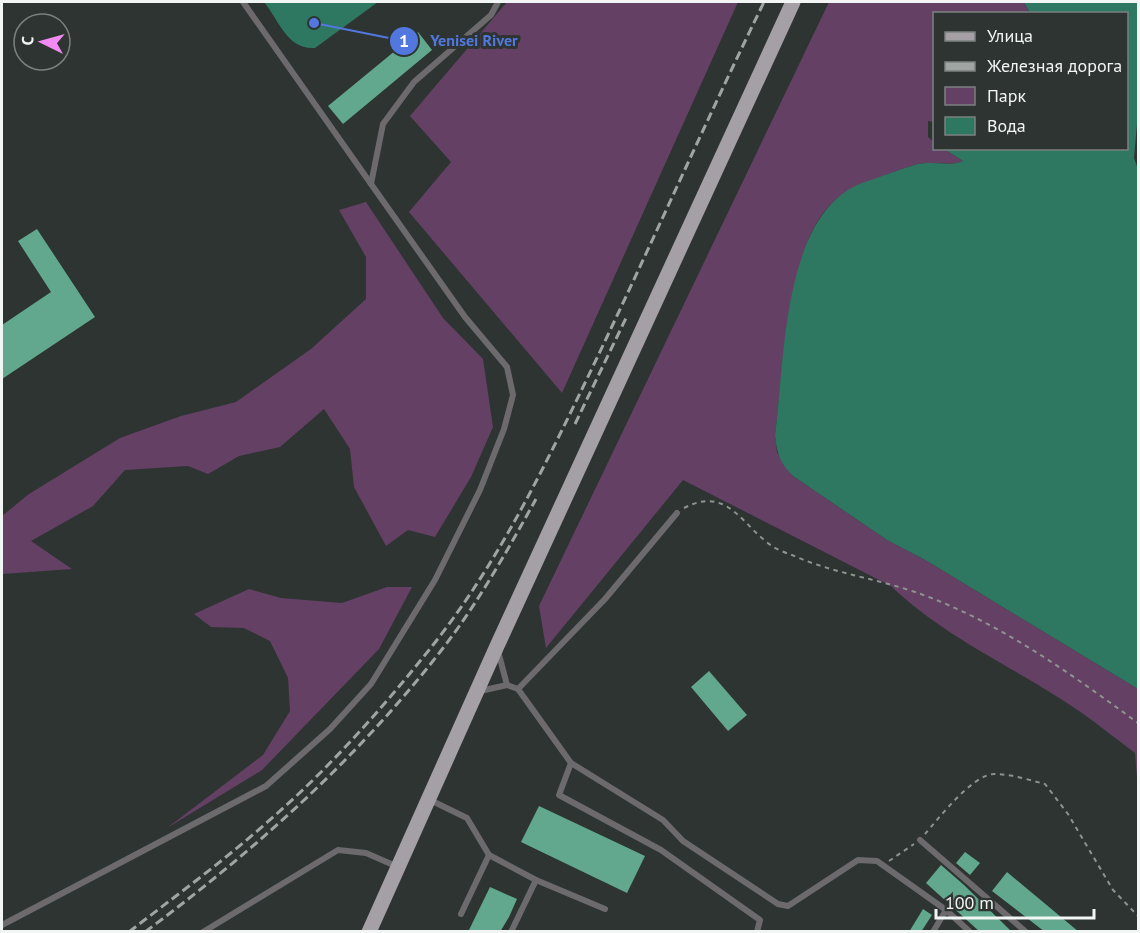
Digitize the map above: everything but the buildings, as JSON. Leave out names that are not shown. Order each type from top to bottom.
[{"type":"main road","points":[[369,932],[476,692],[793,2]]},
{"type":"lane","points":[[2,925],[266,786],[330,729],[371,684],[435,580],[475,500],[504,429],[513,395],[507,367],[465,317],[243,2]]},
{"type":"lane","points":[[371,184],[383,124],[414,82],[490,15],[498,2]]},
{"type":"lane","points":[[518,689],[605,600],[677,513]]},
{"type":"lane","points":[[497,646],[507,685]]},
{"type":"lane","points":[[476,692],[507,685],[518,689],[571,763],[663,820],[683,841],[778,904],[788,906],[858,860],[877,861],[946,910],[970,932]]},
{"type":"lane","points":[[571,763],[559,795],[661,849],[759,920],[757,932]]},
{"type":"lane","points":[[428,798],[467,818],[489,855],[536,880],[605,909]]},
{"type":"lane","points":[[920,840],[1026,932]]},
{"type":"lane","points":[[203,932],[338,850],[366,853],[398,867]]},
{"type":"lane","points":[[461,914],[489,855]]},
{"type":"lane","points":[[511,932],[536,880]]},
{"type":"lane","points":[[933,932],[946,910]]},
{"type":"path","points":[[677,513],[705,501],[723,504],[747,521],[771,545],[793,556],[831,570],[915,592],[987,624],[1097,693],[1138,723]]},
{"type":"path","points":[[884,864],[920,840],[948,807],[974,783],[992,774],[1045,784],[1068,814],[1113,891],[1138,916]]},
{"type":"green space","points":[[507,2],[738,2],[562,393],[409,212],[451,162],[410,116]]},
{"type":"green space","points":[[829,2],[1024,2],[1029,12],[933,12],[933,122],[928,121],[928,137],[933,141],[933,150],[946,150],[963,161],[953,164],[919,164],[890,173],[842,195],[823,213],[809,239],[798,271],[790,306],[775,435],[777,452],[793,476],[887,540],[927,561],[1138,689],[1138,790],[1135,753],[1079,711],[958,638],[912,605],[891,586],[683,480],[546,648],[539,606]]},
{"type":"green space","points":[[366,202],[443,318],[483,359],[493,427],[471,477],[435,537],[408,530],[386,546],[354,487],[350,449],[324,409],[280,447],[239,456],[208,474],[188,466],[125,470],[93,506],[31,541],[72,569],[2,574],[2,516],[29,494],[120,438],[181,416],[236,402],[311,349],[366,299],[366,257],[339,210]]},
{"type":"green space","points":[[387,587],[412,587],[379,649],[262,770],[167,828],[263,755],[290,711],[288,678],[270,641],[244,628],[211,627],[194,614],[249,589],[281,598],[342,603]]},
{"type":"water","points":[[264,2],[378,2],[315,48],[297,44],[291,39]]},
{"type":"water","points":[[1024,2],[1138,2],[1138,113],[1134,158],[1138,169],[1138,689],[927,561],[887,540],[793,476],[782,462],[776,442],[781,370],[792,294],[802,258],[816,225],[835,200],[862,183],[911,166],[923,163],[953,164],[963,161],[946,150],[1128,150],[1128,12],[1029,12]]},
{"type":"railway","points":[[129,932],[231,853],[310,783],[374,716],[414,669],[477,584],[550,454],[764,2]]},
{"type":"railway","points":[[575,424],[627,316]]},
{"type":"railway","points":[[145,932],[226,869],[264,836],[302,802],[374,730],[440,652],[467,616],[536,499]]},
{"type":"place","name":"Yenisei River","points":[[314,23]]}]
